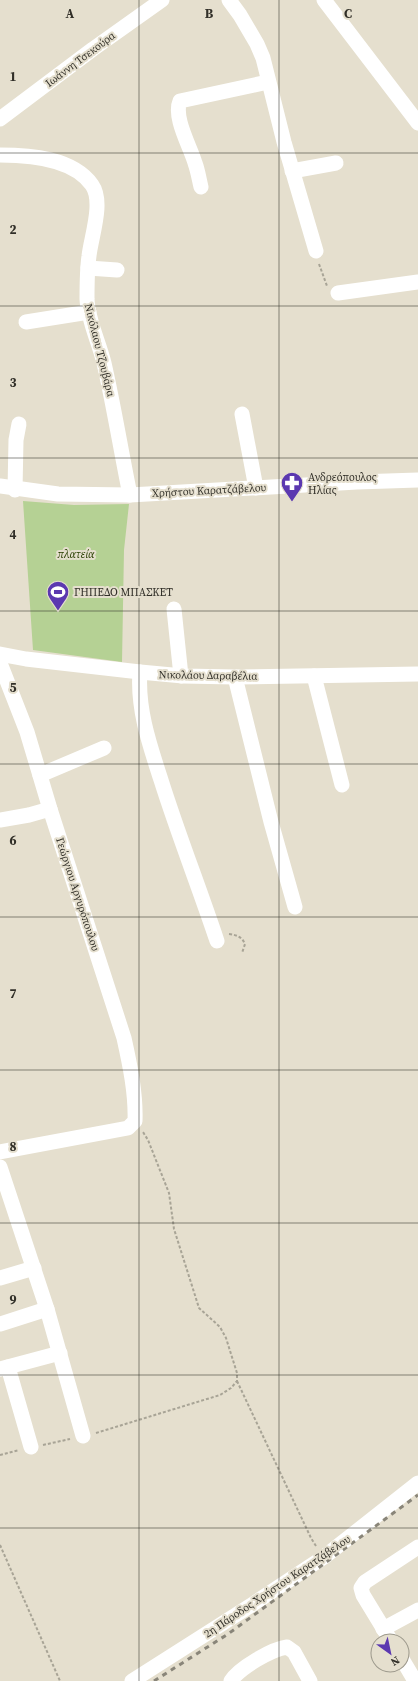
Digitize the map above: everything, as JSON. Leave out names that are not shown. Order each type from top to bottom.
[{"type":"street","name":"Ιωάννη Τσεκούρα","points":[[0,119],[162,0]]},
{"type":"street","points":[[229,0],[240,15],[257,44],[263,58],[292,171],[316,251]]},
{"type":"street","points":[[324,0],[418,123]]},
{"type":"street","points":[[201,187],[195,163],[179,118],[177,107],[180,101],[268,82]]},
{"type":"street","name":"Νικόλαου Τζουβάρα","points":[[0,154],[43,158],[64,164],[79,172],[93,186],[96,195],[97,208],[88,268],[87,299],[89,312],[104,361],[130,495]]},
{"type":"street","points":[[292,171],[336,163]]},
{"type":"street","points":[[88,268],[117,270]]},
{"type":"street","points":[[338,293],[418,282]]},
{"type":"street","points":[[26,322],[89,312]]},
{"type":"street","points":[[242,414],[256,488]]},
{"type":"street","points":[[15,490],[16,440],[19,424]]},
{"type":"street","name":"Χρήστου Καρατζάβελου","points":[[0,486],[15,490],[58,494],[130,495],[418,480]]},
{"type":"street","points":[[174,609],[182,676]]},
{"type":"street","name":"Νικολάου Δαραβέλια","points":[[0,654],[26,659],[182,676],[235,677],[418,674]]},
{"type":"street","name":"Γεώργιου Αργυρόπουλου","points":[[0,663],[27,732],[50,809],[124,1038],[135,1109],[131,1124]]},
{"type":"street","points":[[140,672],[139,682],[141,705],[146,730],[177,831],[216,937]]},
{"type":"street","points":[[314,676],[342,785]]},
{"type":"street","points":[[235,677],[271,822],[295,907]]},
{"type":"street","points":[[40,775],[104,748]]},
{"type":"street","points":[[0,820],[29,815],[50,809]]},
{"type":"street","points":[[0,1152],[131,1124]]},
{"type":"street","points":[[1,1173],[47,1309],[83,1436]]},
{"type":"street","points":[[0,1278],[34,1268]]},
{"type":"street","points":[[0,1324],[47,1309]]},
{"type":"street","points":[[31,1448],[4,1368],[60,1353]]},
{"type":"street","name":"2η Πάροδος Χρήστου Καρατζάβελου","points":[[132,1681],[324,1557],[418,1483]]},
{"type":"street","points":[[386,1633],[363,1595],[361,1588],[365,1582],[418,1547]]},
{"type":"street","points":[[389,1633],[418,1610]]},
{"type":"street","points":[[231,1681],[237,1673],[278,1648],[287,1647],[294,1652],[310,1681]]},
{"type":"street","points":[[410,1672],[416,1681]]},
{"type":"path","points":[[316,251],[324,281],[329,289],[338,293]]},
{"type":"path","points":[[216,937],[236,935],[243,939],[245,944],[242,952]]},
{"type":"path","points":[[131,1124],[148,1140],[169,1193],[174,1229],[199,1308],[220,1327],[226,1338],[237,1373],[237,1382],[311,1538],[324,1557]]},
{"type":"path","points":[[0,1455],[115,1428],[220,1395],[237,1382]]},
{"type":"path","points":[[0,1545],[60,1681]]},
{"type":"green space","name":"πλατεία","points":[[23,501],[74,505],[129,504],[124,550],[122,662],[33,650]]},
{"type":"railway","points":[[154,1681],[228,1634],[418,1495]]},
{"type":"place","name":"Ανδρεόπουλος Ηλίας","points":[[292,502]]},
{"type":"place","name":"ΓΗΠΕΔΟ ΜΠΑΣΚΕΤ","points":[[58,612]]}]
